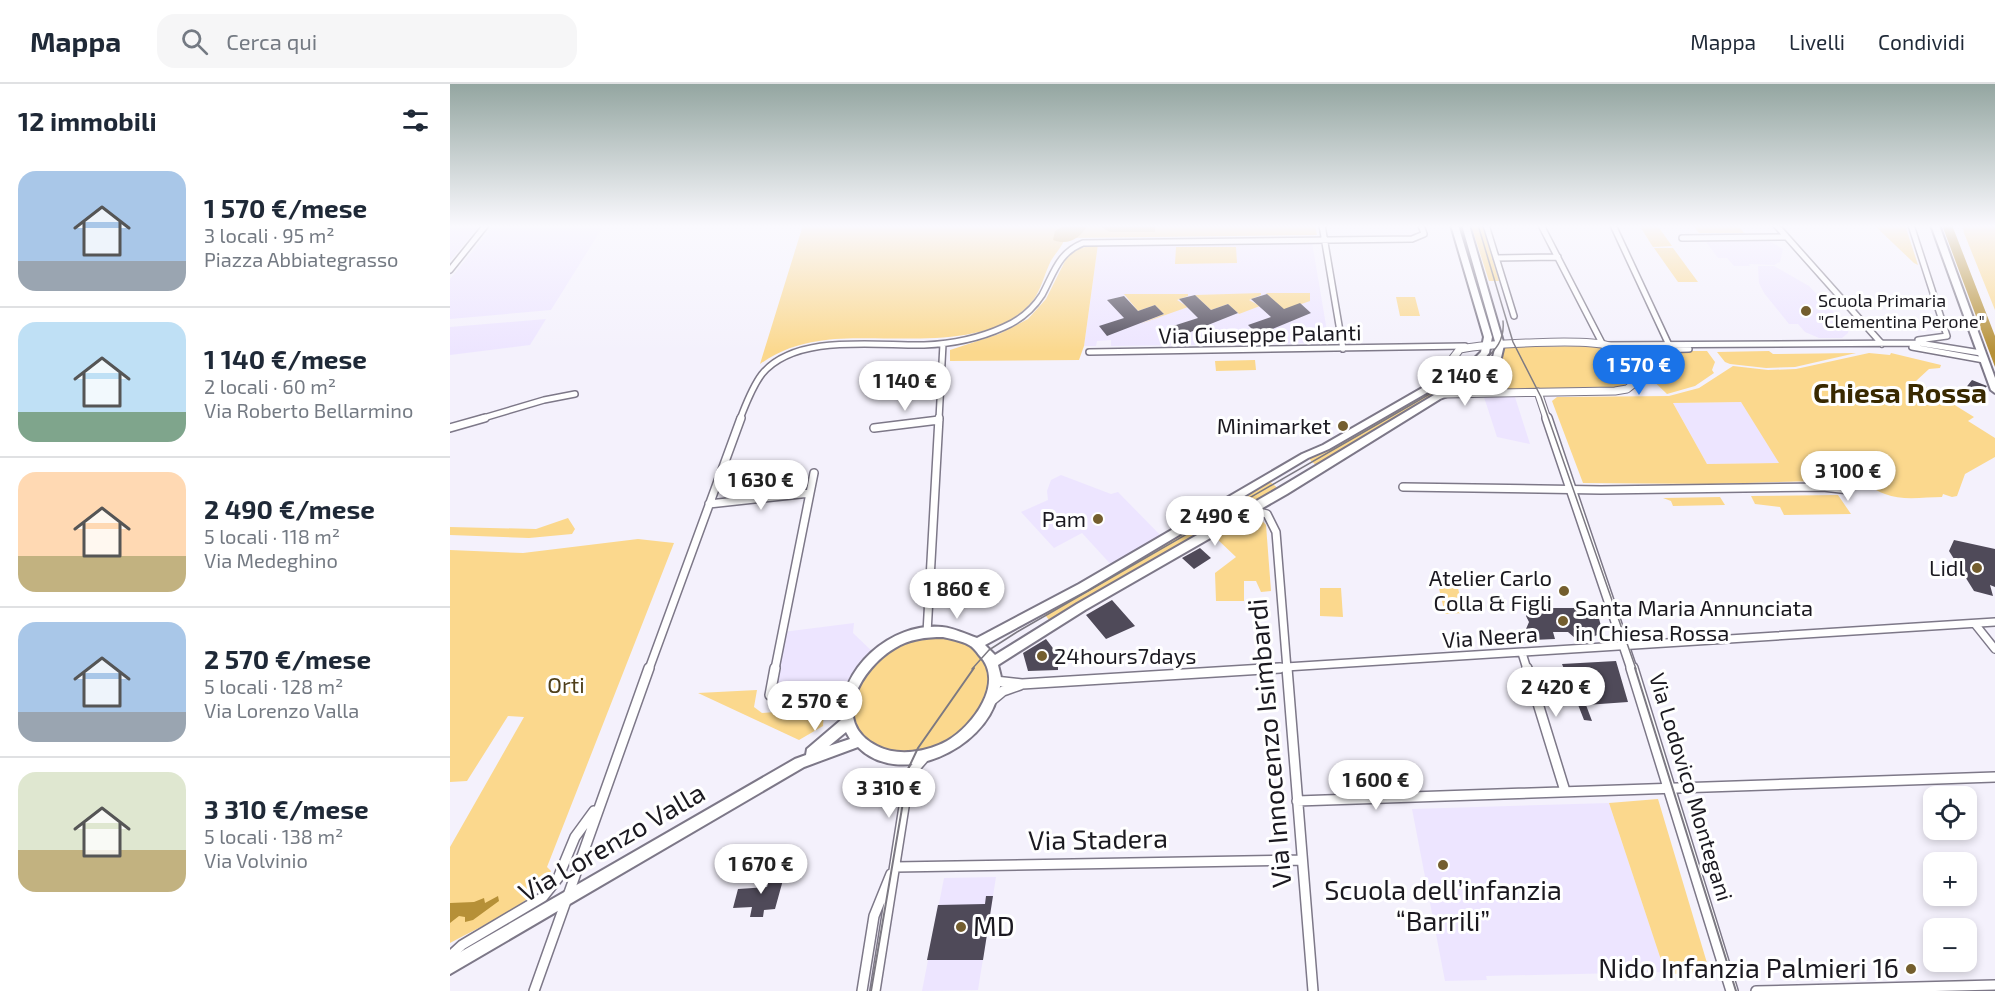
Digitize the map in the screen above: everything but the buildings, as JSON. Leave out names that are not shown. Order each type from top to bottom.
[{"type":"main road","points":[[977,644],[1083,587],[1305,456],[1326,447],[1479,359],[1488,345],[1486,330],[1467,267]]},
{"type":"main road","points":[[992,663],[1081,607],[1445,394],[1482,379],[1496,362],[1500,345],[1477,267]]},
{"type":"main road","points":[[1951,267],[1995,390]]},
{"type":"main road","points":[[927,633],[959,635],[977,644],[992,663],[995,681],[992,701],[975,728],[962,739],[931,754],[910,758],[891,757],[873,751],[859,741],[848,722],[847,702],[850,690],[863,668],[883,649],[908,637],[927,633]]},
{"type":"main road","name":"Via Lorenzo Valla","points":[[800,763],[848,722]]},
{"type":"main road","name":"Via Lorenzo Valla","points":[[450,966],[800,763],[859,741]]},
{"type":"street","points":[[534,991],[599,804],[752,386],[760,374],[773,363],[793,353],[819,346],[943,344],[993,332],[1021,317],[1041,296],[1056,267]]},
{"type":"street","points":[[1329,267],[1343,349]]},
{"type":"street","points":[[1499,267],[1514,316]]},
{"type":"street","points":[[1563,267],[1603,345],[1621,353],[1639,368]]},
{"type":"street","points":[[1632,267],[1671,347]]},
{"type":"street","points":[[1813,267],[1882,344]]},
{"type":"street","points":[[1919,343],[1917,340],[1946,338],[1924,267]]},
{"type":"street","points":[[1919,343],[1926,349]]},
{"type":"street","points":[[1453,358],[1457,351],[1465,346],[1488,345],[1671,347],[1919,343],[1983,356]]},
{"type":"street","points":[[927,633],[943,344]]},
{"type":"street","points":[[1892,344],[1983,356]]},
{"type":"street","name":"Via Giuseppe Palanti","points":[[1089,352],[1465,346]]},
{"type":"street","points":[[1445,394],[1627,389],[1636,382],[1639,368],[1644,360],[1671,347]]},
{"type":"street","points":[[1432,348],[1445,351],[1453,358],[1457,371],[1467,386],[1484,392]]},
{"type":"street","name":"Via Lodovico Montegani","points":[[1538,392],[1626,645],[1732,991]]},
{"type":"street","points":[[450,428],[544,400],[575,394]]},
{"type":"street","points":[[874,428],[939,420]]},
{"type":"street","points":[[814,473],[770,695],[850,690]]},
{"type":"street","points":[[1404,487],[1572,489],[1823,487]]},
{"type":"street","points":[[709,504],[810,493]]},
{"type":"street","name":"Via Innocenzo Isimbardi","points":[[1249,510],[1265,512],[1274,523],[1276,532],[1313,991]]},
{"type":"street","name":"Via Neera","points":[[995,681],[1023,684],[1995,622]]},
{"type":"street","points":[[1976,624],[1995,650]]},
{"type":"street","points":[[1522,652],[1565,791]]},
{"type":"street","name":"Via Neera","points":[[992,701],[1003,691],[1023,684]]},
{"type":"street","points":[[875,991],[909,774],[920,761],[931,754]]},
{"type":"street","points":[[891,757],[903,765],[909,774]]},
{"type":"street","points":[[1297,801],[1995,777]]},
{"type":"street","points":[[450,956],[462,945],[543,897],[558,878],[575,837],[599,804]]},
{"type":"street","name":"Via Stadera","points":[[895,867],[1302,860]]},
{"type":"street","points":[[862,991],[874,916],[895,867]]},
{"type":"street","points":[[1756,991],[1995,985]]},
{"type":"shaded area","points":[[460,267],[578,267],[551,310],[450,319],[450,279]]},
{"type":"shaded area","points":[[1095,267],[1316,267],[1329,343],[1111,346],[1111,340],[1097,341],[1096,346],[1084,346]]},
{"type":"shaded area","name":"Scuola Primaria \"Clementina Perone\"","points":[[1758,267],[1776,267],[1809,286],[1849,328],[1848,333],[1842,338],[1819,338],[1805,332],[1798,324],[1789,324],[1764,293],[1759,283]]},
{"type":"shaded area","points":[[1958,267],[1968,267],[1995,336],[1995,367]]},
{"type":"shaded area","points":[[546,319],[530,345],[450,355],[450,327]]},
{"type":"shaded area","points":[[1483,394],[1514,394],[1530,444],[1497,437]]},
{"type":"shaded area","points":[[1741,402],[1780,463],[1707,464],[1673,403]]},
{"type":"shaded area","points":[[1061,475],[1111,494],[1118,492],[1165,540],[1115,569],[1082,533],[1054,548],[1021,512],[1048,500],[1047,491],[1051,480]]},
{"type":"shaded area","points":[[854,623],[853,633],[876,655],[850,689],[770,695],[783,632]]},
{"type":"shaded area","points":[[1609,803],[1665,972],[1486,976],[1487,980],[1445,981],[1412,809]]},
{"type":"shaded area","points":[[996,877],[978,990],[922,991],[944,878]]},
{"type":"shaded area","points":[[498,896],[499,901],[473,920],[465,922],[465,917],[459,916],[450,923],[450,903],[474,902],[484,898],[485,903]]},
{"type":"green space","points":[[790,267],[1049,267],[1034,299],[1015,317],[991,329],[933,338],[819,341],[788,349],[760,364]]},
{"type":"green space","points":[[1062,267],[1095,267],[1084,346],[1079,360],[950,361],[950,350],[999,334],[1028,319],[1046,299]]},
{"type":"green space","points":[[1485,267],[1495,267],[1499,281],[1489,281]]},
{"type":"green space","points":[[1668,267],[1687,267],[1698,282],[1678,282]]},
{"type":"green space","points":[[1978,267],[1995,267],[1995,310]]},
{"type":"green space","points":[[1261,293],[1249,300],[1260,306],[1239,314],[1228,304],[1211,310],[1195,295]]},
{"type":"green space","points":[[1266,293],[1310,293],[1310,301],[1284,310]]},
{"type":"green space","points":[[1124,294],[1188,294],[1177,300],[1188,307],[1140,324],[1164,314],[1155,305],[1138,311]]},
{"type":"green space","points":[[1396,297],[1415,297],[1420,316],[1400,316]]},
{"type":"green space","points":[[1587,346],[1607,349],[1619,355],[1633,369],[1632,381],[1619,388],[1492,390],[1474,387],[1494,370],[1504,347]]},
{"type":"green space","points":[[1669,351],[1707,351],[1715,362],[1712,370],[1714,373],[1695,386],[1667,394],[1644,372],[1650,361]]},
{"type":"green space","points":[[1769,351],[1773,354],[1856,353],[1795,367],[1766,368],[1730,364],[1725,362],[1717,352]]},
{"type":"green space","points":[[1869,353],[1890,355],[1891,353],[1941,365],[1940,368],[1929,369],[1916,381],[1974,417],[1968,421],[1995,438],[1995,457],[1965,474],[1957,496],[1952,497],[1943,494],[1942,497],[1921,498],[1892,496],[1845,474],[1829,471],[1816,481],[1712,484],[1583,483],[1552,401],[1557,397],[1669,396],[1699,388],[1733,366],[1768,370],[1796,369]],"holes":[[[1741,402],[1779,463],[1707,464],[1673,403]]]},
{"type":"green space","points":[[1255,360],[1256,370],[1216,371],[1215,361]]},
{"type":"green space","points":[[1451,378],[1458,387],[1318,467],[1308,458]]},
{"type":"green space","points":[[1269,481],[1280,490],[1052,624],[1043,612],[1069,599]]},
{"type":"green space","points":[[1838,495],[1851,514],[1784,515],[1780,507],[1755,504],[1751,496]]},
{"type":"green space","points":[[1720,497],[1725,505],[1673,506],[1671,501],[1663,498]]},
{"type":"green space","points":[[1259,517],[1266,525],[1271,591],[1261,592],[1256,581],[1244,581],[1244,601],[1216,601],[1215,573],[1236,557],[1216,538],[1250,518]]},
{"type":"green space","points":[[568,518],[575,529],[572,534],[529,538],[450,535],[450,527],[536,529]]},
{"type":"green space","name":"Orti","points":[[638,539],[674,543],[547,867],[551,871],[544,883],[521,904],[450,943],[450,847],[524,717],[508,716],[467,781],[450,782],[450,550],[523,553]]},
{"type":"green space","points":[[1438,584],[1457,584],[1464,613],[1445,614]]},
{"type":"green space","points":[[1320,588],[1341,588],[1343,617],[1320,616]]},
{"type":"green space","points":[[933,636],[967,645],[984,661],[989,683],[982,705],[966,727],[944,743],[917,752],[889,750],[874,744],[863,735],[856,724],[853,711],[858,685],[865,672],[888,651],[909,642]]},
{"type":"green space","points":[[757,690],[754,707],[762,713],[802,710],[812,702],[825,701],[823,726],[799,740],[698,693]]},
{"type":"green space","points":[[1658,799],[1710,973],[1667,974],[1665,972],[1609,803]]},
{"type":"tram line","points":[[1491,267],[1513,342],[1541,397],[1636,669]]},
{"type":"tram line","points":[[972,669],[989,650],[1017,632],[1480,365],[1500,340],[1503,321]]},
{"type":"tram line","points":[[871,991],[909,767],[918,748],[974,668]]},
{"type":"tram line","points":[[1635,668],[1736,991]]},
{"type":"place","name":"Scuola Primaria \"Clementina Perone\"","points":[[1806,311]]},
{"type":"place","name":"Minimarket","points":[[1343,426]]},
{"type":"place","name":"Pam","points":[[1098,519]]},
{"type":"place","name":"Lidl","points":[[1977,568]]},
{"type":"place","name":"Atelier Carlo Colla & Figli","points":[[1564,591]]},
{"type":"place","name":"Santa Maria Annunciata in Chiesa Rossa","points":[[1563,621]]},
{"type":"place","name":"24hours7days","points":[[1042,656]]},
{"type":"place","name":"Scuola dell’infanzia “Barrili”","points":[[1443,865]]},
{"type":"place","name":"MD","points":[[961,927]]},
{"type":"place","name":"Nido Infanzia Palmieri 16","points":[[1911,969]]},
{"type":"district","name":"Chiesa Rossa","points":[[1900,393]]}]
